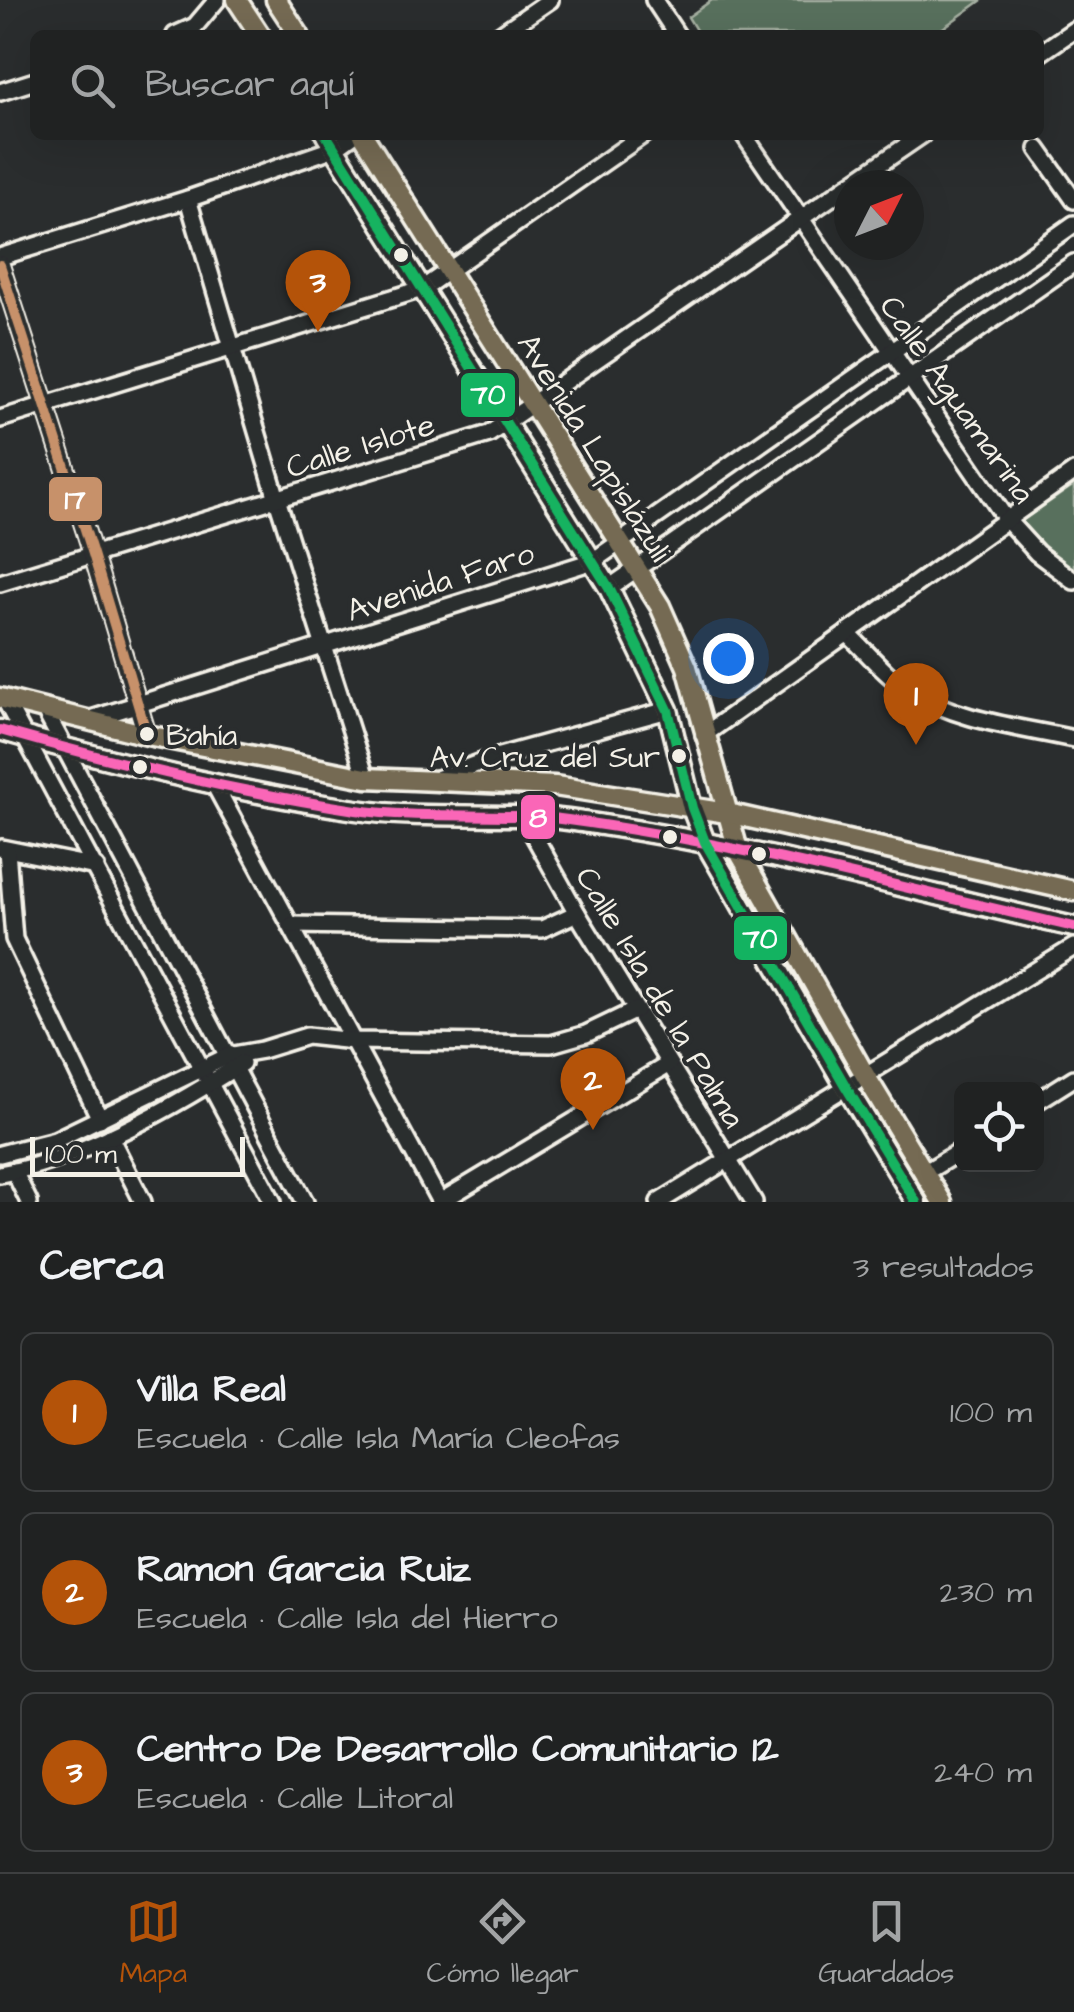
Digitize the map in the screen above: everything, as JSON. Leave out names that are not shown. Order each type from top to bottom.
[{"type":"main road","points":[[236,0],[257,30]]},
{"type":"main road","points":[[276,0],[296,30]]},
{"type":"main road","name":"Avenida Lapislázuli","points":[[366,140],[638,569],[679,644],[738,850],[865,1076],[942,1202]]},
{"type":"main road","name":"Avenida Lapislázuli","points":[[330,142],[609,588],[668,710],[692,808],[705,842],[916,1202]]},
{"type":"main road","points":[[2,699],[146,735],[366,778],[555,786],[727,813],[1074,891]]},
{"type":"main road","points":[[0,730],[213,782],[359,810],[564,820],[705,842],[1074,927]]},
{"type":"street","points":[[186,30],[195,26],[217,0]]},
{"type":"street","points":[[506,30],[550,0]]},
{"type":"street","points":[[654,0],[674,30]]},
{"type":"street","points":[[1044,51],[1074,30]]},
{"type":"street","points":[[0,92],[30,82]]},
{"type":"street","points":[[0,419],[422,289],[636,140]]},
{"type":"street","name":"Calle Aguamarina","points":[[747,140],[1006,519],[1037,553],[1074,581]]},
{"type":"street","name":"Calle Islote","points":[[871,170],[915,140]]},
{"type":"street","points":[[146,735],[0,261],[188,199],[330,142]]},
{"type":"street","points":[[1038,149],[1074,200]]},
{"type":"street","name":"Calle Islote","points":[[0,583],[480,437],[834,195]]},
{"type":"street","points":[[188,199],[277,499],[366,778]]},
{"type":"street","name":"Avenida Faro","points":[[87,720],[592,561],[1074,224]]},
{"type":"street","points":[[609,588],[1074,263]]},
{"type":"street","points":[[704,735],[1074,472]]},
{"type":"street","points":[[847,633],[893,679],[934,704],[1074,739]]},
{"type":"street","points":[[2,699],[96,867],[273,1202]]},
{"type":"street","points":[[44,709],[305,1202]]},
{"type":"street","points":[[432,781],[492,758],[668,710]]},
{"type":"street","points":[[213,782],[440,1202],[669,1064]]},
{"type":"street","name":"Calle Isla de la Palma","points":[[524,818],[577,913],[754,1202]]},
{"type":"street","points":[[96,867],[4,849],[12,933],[100,1119]]},
{"type":"street","points":[[292,925],[542,929],[577,913]]},
{"type":"street","points":[[659,1202],[1074,946]]},
{"type":"street","points":[[29,1202],[7,1173],[62,1158],[110,1137],[231,1062],[262,1050],[307,1036],[354,1041],[550,1044],[586,1034],[636,1010]]},
{"type":"street","points":[[1,1151],[56,1140],[207,1076]]},
{"type":"street","points":[[1044,1097],[1074,1078]]},
{"type":"street","points":[[110,1137],[143,1202]]},
{"type":"street","points":[[56,1140],[62,1158]]},
{"type":"street","points":[[924,1173],[954,1155]]},
{"type":"green space","points":[[712,0],[982,0],[940,30],[696,30],[688,17]]},
{"type":"green space","points":[[1074,485],[1074,569],[1052,554],[1020,522]]},
{"type":"transit line","name":"70","points":[[329,140],[609,588],[668,710],[692,808],[705,842],[916,1202]]},
{"type":"transit line","name":"17","points":[[0,265],[147,735]]},
{"type":"transit line","name":"8","points":[[0,730],[177,776],[356,810],[409,815],[542,817],[696,841],[1074,927]]},
{"type":"place","name":"Centro De Desarrollo Comunitario 12","points":[[318,332]]},
{"type":"place","name":"Bahía","points":[[147,734]]},
{"type":"place","name":"Villa Real","points":[[916,745]]},
{"type":"place","name":"Av. Cruz del Sur","points":[[679,756]]},
{"type":"place","name":"Ramon Garcia Ruiz","points":[[593,1130]]}]
